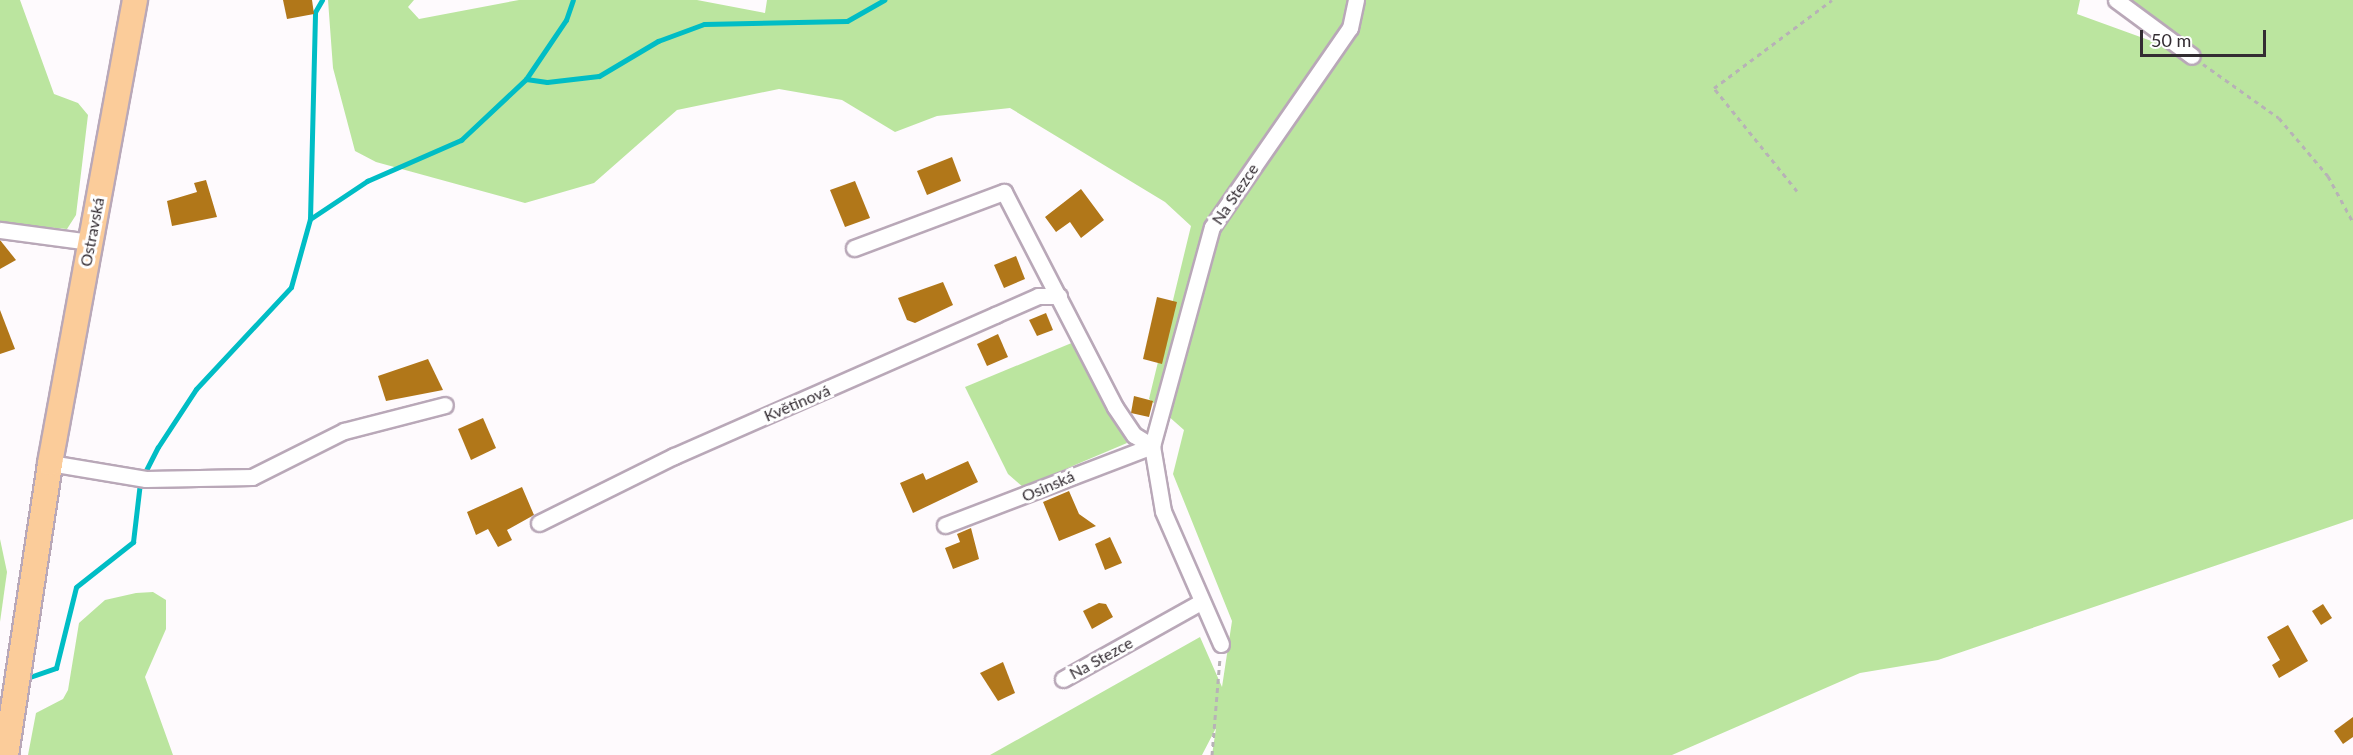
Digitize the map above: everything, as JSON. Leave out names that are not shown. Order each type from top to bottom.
[{"type":"main road","name":"Ostravská","points":[[6,755],[50,464],[135,0]]},
{"type":"street","name":"Na Stezce","points":[[1221,644],[1163,511],[1152,446],[1212,227],[1350,28],[1356,0]]},
{"type":"street","points":[[2116,0],[2192,56]]},
{"type":"street","points":[[854,248],[1001,190],[1125,424],[1152,446]]},
{"type":"street","points":[[0,230],[90,242]]},
{"type":"street","name":"Květinová","points":[[539,523],[674,456],[1038,296],[1059,296]]},
{"type":"street","points":[[50,464],[146,479],[252,477],[344,431],[445,405]]},
{"type":"street","name":"Osinská","points":[[945,525],[1152,446]]},
{"type":"street","name":"Na Stezce","points":[[1063,679],[1201,602]]},
{"type":"path","points":[[1797,191],[1714,88],[1832,0]]},
{"type":"path","points":[[2192,56],[2279,118],[2328,176],[2353,222]]},
{"type":"path","points":[[1212,755],[1221,644]]},
{"type":"green space","points":[[0,0],[20,0],[54,94],[78,103],[88,115],[76,215],[67,229],[0,223]]},
{"type":"green space","points":[[328,0],[414,0],[408,7],[419,19],[519,0],[697,0],[765,13],[767,0],[2080,0],[2077,14],[2190,55],[2128,0],[2353,0],[2353,519],[1938,660],[1860,673],[1672,755],[1212,755],[1216,728],[1202,755],[990,755],[1200,637],[1222,687],[1232,621],[1173,474],[1184,430],[1149,399],[1191,226],[1165,202],[1010,108],[937,116],[895,132],[842,100],[779,89],[677,110],[594,183],[525,203],[376,162],[355,151],[333,68]]},
{"type":"green space","points":[[1074,342],[1127,443],[1023,487],[1008,474],[965,387]]},
{"type":"green space","points":[[0,539],[7,572],[0,622]]},
{"type":"green space","points":[[153,592],[166,600],[166,629],[145,677],[173,755],[28,755],[36,713],[63,699],[68,690],[79,623],[105,600],[136,593]]},
{"type":"building","points":[[283,0],[312,0],[314,14],[287,19]]},
{"type":"building","points":[[952,157],[961,181],[927,195],[917,171]]},
{"type":"building","points":[[206,180],[217,217],[172,226],[167,201],[197,192],[194,183]]},
{"type":"building","points":[[855,181],[870,218],[845,227],[830,190]]},
{"type":"building","points":[[1081,189],[1104,220],[1081,238],[1070,222],[1056,232],[1045,217]]},
{"type":"building","points":[[0,240],[16,260],[0,269]]},
{"type":"building","points":[[1016,256],[1025,279],[1004,288],[994,265]]},
{"type":"building","points":[[943,282],[953,305],[915,323],[907,320],[898,298]]},
{"type":"building","points":[[1157,297],[1177,302],[1162,364],[1143,359]]},
{"type":"building","points":[[0,310],[15,349],[0,354]]},
{"type":"building","points":[[1046,313],[1053,330],[1037,336],[1029,320]]},
{"type":"building","points":[[998,334],[1008,357],[987,366],[977,344]]},
{"type":"building","points":[[428,359],[443,390],[386,401],[378,376]]},
{"type":"building","points":[[1134,396],[1153,401],[1149,417],[1131,413]]},
{"type":"building","points":[[483,418],[496,448],[471,460],[458,429]]},
{"type":"building","points":[[968,461],[978,482],[913,513],[900,483],[923,473],[926,480]]},
{"type":"building","points":[[522,487],[534,515],[507,530],[512,540],[498,547],[488,529],[476,535],[467,512]]},
{"type":"building","points":[[1069,491],[1079,514],[1096,526],[1059,541],[1043,502]]},
{"type":"building","points":[[971,528],[979,559],[953,569],[945,548],[960,542],[957,534]]},
{"type":"building","points":[[1110,537],[1122,563],[1105,570],[1095,544]]},
{"type":"building","points":[[1099,603],[1106,604],[1113,617],[1092,629],[1083,611]]},
{"type":"building","points":[[2323,604],[2332,618],[2321,625],[2312,611]]},
{"type":"building","points":[[2288,625],[2308,661],[2279,678],[2272,665],[2280,660],[2267,637]]},
{"type":"building","points":[[1003,662],[1015,693],[998,701],[980,673]]},
{"type":"building","points":[[2353,717],[2353,737],[2343,744],[2334,731]]},
{"type":"waterway","points":[[310,219],[315,12],[322,0]]},
{"type":"waterway","points":[[24,679],[56,668],[76,587],[133,542],[140,482],[158,447],[196,389],[291,287],[310,219],[367,181],[461,140],[526,79],[566,20],[573,0]]},
{"type":"waterway","points":[[526,79],[547,82],[599,76],[658,41],[704,24],[847,21],[884,0]]}]
